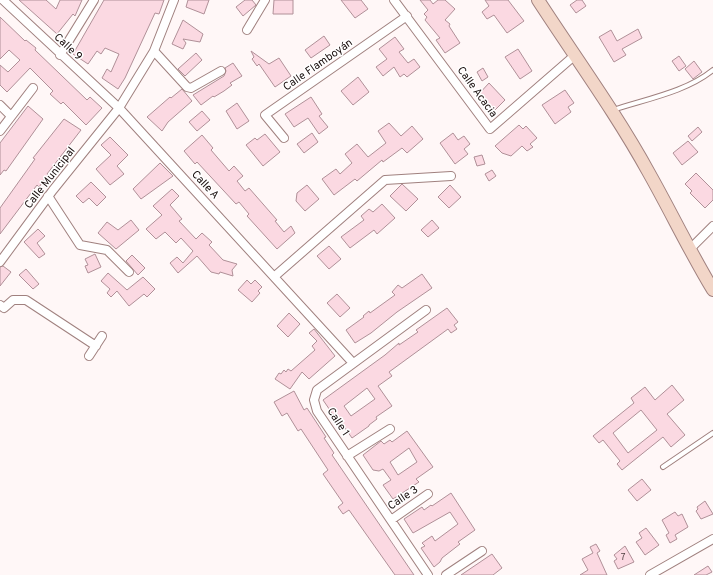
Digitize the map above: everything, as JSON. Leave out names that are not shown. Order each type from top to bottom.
[{"type":"street","name":"Calle 9","points":[[3,0],[60,55],[119,108]]},
{"type":"street","points":[[60,55],[94,0]]},
{"type":"street","name":"Calle Municipal","points":[[0,262],[48,196],[119,108],[154,51],[174,0]]},
{"type":"street","points":[[247,30],[265,0]]},
{"type":"street","name":"Calle Acacia","points":[[394,0],[490,128],[574,56]]},
{"type":"street","points":[[538,0],[611,110],[649,173],[689,250],[713,290]]},
{"type":"street","name":"Calle Flamboyán","points":[[284,138],[265,115],[407,16]]},
{"type":"street","points":[[154,51],[187,87],[191,88],[221,71]]},
{"type":"street","points":[[0,131],[33,88]]},
{"type":"street","points":[[0,105],[11,116]]},
{"type":"street","name":"Calle A","points":[[119,108],[275,276],[353,363]]},
{"type":"street","points":[[275,276],[385,180],[451,176]]},
{"type":"street","points":[[48,196],[80,245],[107,250],[128,272]]},
{"type":"street","points":[[689,250],[713,226]]},
{"type":"street","points":[[0,305],[4,308],[13,300],[26,300],[96,346]]},
{"type":"street","name":"Calle 1","points":[[426,310],[317,390],[314,400],[317,412],[428,575]]},
{"type":"street","points":[[89,356],[102,336]]},
{"type":"street","points":[[347,456],[390,429]]},
{"type":"street","name":"Calle 3","points":[[391,520],[428,494]]},
{"type":"street","points":[[650,575],[713,539]]},
{"type":"street","points":[[446,575],[482,551]]},
{"type":"lane","points":[[611,110],[683,87],[702,79],[713,70]]},
{"type":"lane","points":[[663,467],[713,433]]},
{"type":"building","points":[[19,0],[46,0],[56,9],[60,0],[82,0],[75,16],[73,14],[57,34]]},
{"type":"building","points":[[104,0],[164,0],[159,14],[155,13],[125,78],[118,89],[102,78],[107,69],[111,72],[119,54],[105,48],[101,54],[97,51],[88,64],[73,54]]},
{"type":"building","points":[[188,0],[209,0],[204,14],[186,7]]},
{"type":"building","points":[[245,0],[252,0],[256,5],[243,16],[236,7]]},
{"type":"building","points":[[274,0],[293,0],[293,14],[273,14]]},
{"type":"building","points":[[341,0],[361,0],[368,9],[355,18]]},
{"type":"building","points":[[420,0],[430,0],[433,4],[438,0],[445,0],[455,9],[445,20],[450,24],[449,26],[460,43],[445,53],[436,40],[440,38],[425,20],[427,17],[424,14],[428,10]]},
{"type":"building","points":[[485,0],[508,0],[524,21],[507,33],[494,15],[487,19],[482,12],[489,6]]},
{"type":"building","points":[[577,0],[582,0],[586,6],[576,13],[570,5]]},
{"type":"building","points":[[0,17],[25,41],[26,40],[36,48],[35,50],[87,100],[90,97],[102,108],[86,125],[63,102],[61,104],[50,94],[53,91],[30,68],[7,92],[0,85],[0,65],[8,72],[20,60],[9,50],[0,59]]},
{"type":"building","points":[[183,20],[203,34],[200,42],[183,39],[186,43],[183,49],[172,44]]},
{"type":"building","points":[[638,29],[642,38],[622,49],[626,55],[614,62],[599,37],[611,30],[617,41]]},
{"type":"building","points":[[324,36],[330,45],[311,58],[305,50]]},
{"type":"building","points":[[395,37],[404,49],[399,52],[408,63],[414,59],[420,67],[407,77],[404,74],[400,77],[394,67],[383,76],[376,67],[387,59],[379,49]]},
{"type":"building","points":[[518,49],[532,71],[520,79],[505,57]]},
{"type":"building","points":[[251,51],[269,64],[279,58],[291,76],[275,87],[259,64],[257,66],[252,59],[254,57]]},
{"type":"building","points":[[196,53],[202,60],[185,76],[178,69]]},
{"type":"building","points":[[679,56],[686,66],[679,71],[672,61]]},
{"type":"building","points":[[694,61],[702,72],[693,79],[685,69]]},
{"type":"building","points":[[233,63],[242,76],[230,83],[232,85],[224,91],[214,97],[213,96],[201,105],[193,95],[224,76],[226,71],[225,68]]},
{"type":"building","points":[[483,68],[488,77],[482,81],[477,72]]},
{"type":"building","points":[[358,77],[369,92],[353,105],[341,91]]},
{"type":"building","points":[[489,83],[505,100],[494,111],[478,95]]},
{"type":"building","points":[[182,89],[192,101],[168,122],[162,131],[147,117],[170,97],[171,98]]},
{"type":"building","points":[[565,90],[574,103],[568,107],[571,112],[555,124],[542,105]]},
{"type":"building","points":[[311,97],[322,114],[319,116],[328,127],[319,134],[308,118],[294,127],[285,114]]},
{"type":"building","points":[[237,103],[249,121],[237,129],[226,111]]},
{"type":"building","points":[[28,106],[43,119],[6,171],[4,170],[0,175],[0,143]]},
{"type":"building","points":[[202,111],[210,120],[197,131],[189,122]]},
{"type":"building","points":[[64,119],[81,130],[47,174],[48,175],[39,187],[37,185],[0,234],[0,208],[35,159],[33,158]]},
{"type":"building","points":[[389,123],[401,136],[412,126],[423,139],[407,153],[402,148],[383,162],[382,160],[357,181],[355,179],[334,195],[322,179],[336,169],[340,174],[352,163],[345,154],[357,144],[368,157],[386,143],[378,131]]},
{"type":"building","points":[[519,125],[523,129],[526,126],[537,138],[530,144],[533,147],[527,151],[522,146],[511,156],[502,153],[495,146]]},
{"type":"building","points":[[698,127],[702,132],[692,141],[688,136]]},
{"type":"building","points":[[312,133],[318,142],[304,153],[297,144]]},
{"type":"building","points":[[453,133],[458,140],[464,136],[470,144],[464,149],[468,154],[455,164],[440,143]]},
{"type":"building","points":[[265,134],[280,152],[263,166],[246,145],[255,138],[257,140]]},
{"type":"building","points":[[202,135],[213,148],[211,150],[229,171],[234,166],[243,176],[237,181],[245,191],[249,188],[277,220],[275,221],[284,232],[291,226],[295,233],[277,249],[247,216],[249,214],[239,202],[236,204],[197,162],[195,164],[184,151]]},
{"type":"building","points":[[110,137],[128,155],[117,166],[124,174],[110,185],[96,169],[111,155],[101,145]]},
{"type":"building","points":[[688,141],[698,152],[682,165],[673,153]]},
{"type":"building","points":[[482,155],[485,164],[477,166],[474,157]]},
{"type":"building","points":[[160,163],[173,176],[141,199],[133,189]]},
{"type":"building","points":[[492,170],[496,176],[489,181],[485,174]]},
{"type":"building","points":[[696,173],[713,190],[713,200],[705,208],[690,193],[692,191],[685,184]]},
{"type":"building","points":[[91,182],[106,197],[97,206],[89,198],[83,203],[76,196]]},
{"type":"building","points":[[402,184],[418,199],[406,211],[390,196]]},
{"type":"building","points":[[307,185],[319,199],[305,211],[296,201],[297,193]]},
{"type":"building","points":[[450,185],[461,197],[449,208],[438,197]]},
{"type":"building","points":[[172,189],[179,196],[170,205],[182,219],[179,221],[196,239],[202,233],[212,242],[209,245],[223,260],[237,264],[232,270],[233,276],[220,272],[219,274],[211,272],[197,256],[178,273],[170,263],[177,257],[183,263],[193,251],[181,238],[176,243],[165,232],[156,239],[146,229],[162,215],[153,206]]},
{"type":"building","points":[[382,204],[395,218],[377,234],[374,230],[350,248],[341,237],[364,220],[361,216],[369,209],[373,212]]},
{"type":"building","points":[[131,220],[139,230],[116,249],[98,233],[107,222],[118,230]]},
{"type":"building","points":[[432,220],[439,228],[428,237],[421,230]]},
{"type":"building","points":[[38,229],[45,236],[37,243],[45,254],[39,258],[24,242]]},
{"type":"building","points":[[329,246],[341,259],[329,269],[317,256]]},
{"type":"building","points":[[95,254],[101,267],[88,273],[85,266],[88,265],[85,259]]},
{"type":"building","points":[[132,255],[145,268],[138,275],[126,261]]},
{"type":"building","points":[[3,266],[11,272],[0,286],[0,267]]},
{"type":"building","points":[[26,269],[39,284],[33,289],[19,275]]},
{"type":"building","points":[[108,273],[127,290],[143,277],[155,289],[147,297],[144,294],[129,306],[117,291],[111,297],[107,293],[110,289],[101,281]]},
{"type":"building","points":[[422,274],[432,288],[355,343],[346,330],[364,317],[363,316],[369,311],[370,313],[395,295],[392,292],[398,285],[402,288]]},
{"type":"building","points":[[247,280],[251,284],[255,280],[262,287],[258,291],[260,293],[252,302],[238,290]]},
{"type":"building","points":[[337,294],[350,308],[340,317],[327,303]]},
{"type":"building","points":[[447,308],[458,322],[454,325],[457,329],[451,333],[448,329],[389,372],[392,376],[378,386],[392,406],[376,417],[377,419],[369,426],[352,438],[336,415],[334,416],[323,400],[399,343],[399,345],[418,332],[416,330]],"holes":[[[367,388],[375,399],[351,416],[344,406]]]},
{"type":"building","points":[[289,313],[300,324],[288,337],[277,326]]},
{"type":"building","points":[[314,329],[335,356],[309,379],[302,372],[290,389],[275,379],[279,373],[281,374],[284,370],[286,372],[288,369],[291,371],[315,350],[312,346],[317,341],[309,333]]},
{"type":"building","points":[[672,385],[684,400],[667,414],[685,435],[671,447],[663,437],[622,470],[617,464],[620,461],[603,440],[599,443],[593,436],[634,403],[631,398],[645,387],[655,400]],"holes":[[[641,410],[657,430],[628,453],[613,433]]]},
{"type":"building","points":[[294,391],[304,410],[307,408],[326,437],[324,438],[334,453],[332,455],[414,575],[395,575],[349,510],[343,514],[338,507],[343,503],[323,474],[328,470],[301,429],[298,431],[287,413],[282,416],[274,402]]},
{"type":"building","points":[[407,431],[433,467],[416,479],[419,482],[393,499],[383,485],[391,480],[383,469],[379,471],[373,470],[363,455],[381,441],[384,444],[390,440],[392,442]],"holes":[[[409,448],[417,462],[398,475],[390,462]]]},
{"type":"building","points":[[642,479],[651,490],[637,501],[628,490]]},
{"type":"building","points":[[451,493],[475,530],[458,542],[460,544],[442,558],[434,567],[421,548],[425,546],[422,543],[432,536],[435,541],[458,524],[450,512],[413,533],[404,519],[422,507],[424,510],[431,505],[432,506]]},
{"type":"building","points":[[705,501],[713,514],[701,519],[696,511],[698,509],[697,507]]},
{"type":"building","points":[[675,512],[678,516],[682,514],[688,527],[675,535],[677,539],[670,543],[666,535],[669,533],[662,520]]},
{"type":"building","points":[[646,528],[659,545],[645,555],[636,542],[642,538],[639,533]]},
{"type":"building","points":[[596,544],[600,551],[597,553],[607,575],[580,575],[588,570],[582,559],[593,553],[590,547]]},
{"type":"building","points":[[625,546],[634,562],[618,569],[614,561],[617,559],[614,555]]},
{"type":"building","points":[[492,554],[502,568],[493,575],[461,575]]},
{"type":"building","points":[[708,566],[712,572],[706,575],[694,575]]}]
